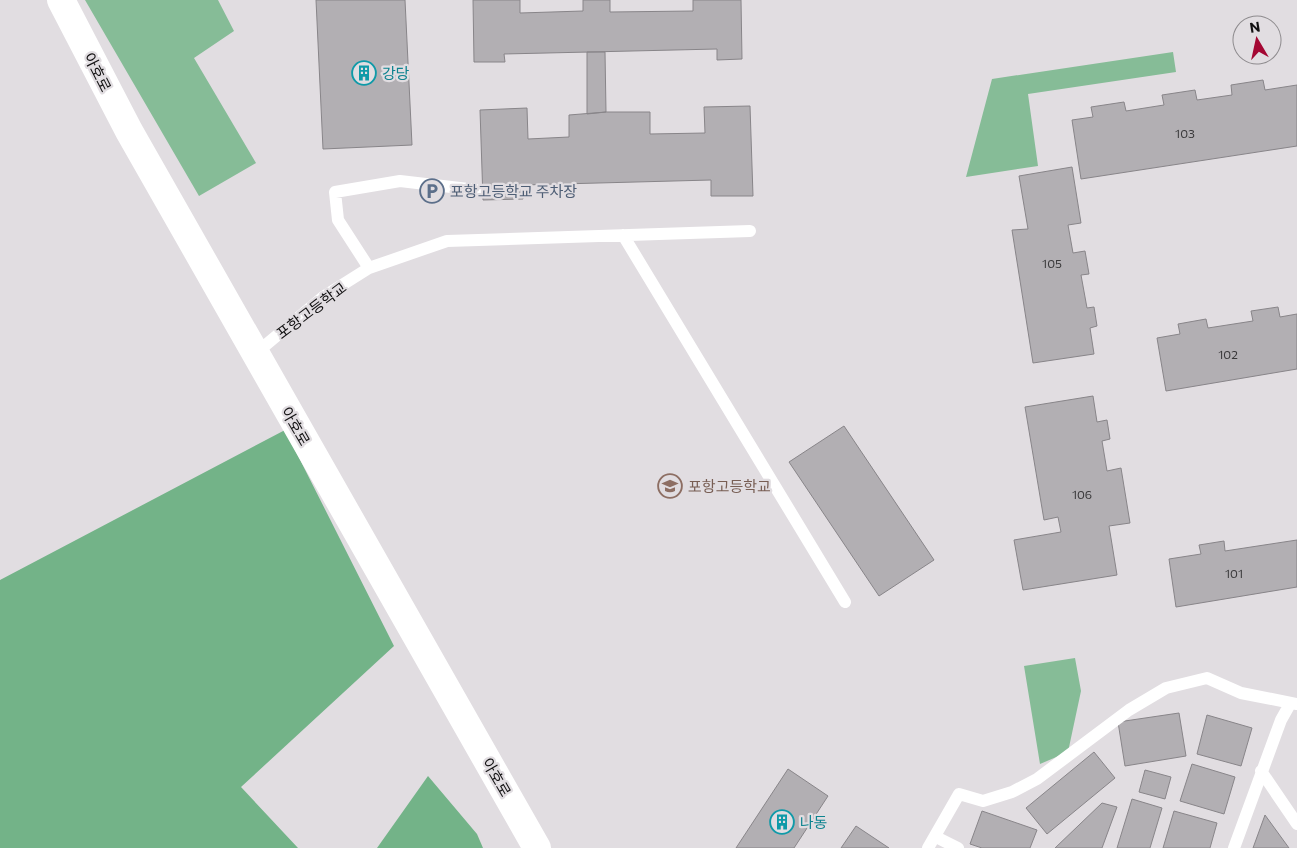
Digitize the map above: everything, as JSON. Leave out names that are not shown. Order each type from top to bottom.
[{"type":"main road","name":"아호로","points":[[61,0],[128,131],[537,848]]},
{"type":"lane","points":[[369,268],[338,220],[335,192],[400,181],[478,190]]},
{"type":"lane","name":"포항고등학교","points":[[255,354],[323,297],[369,268],[447,241],[750,231]]},
{"type":"lane","points":[[623,235],[845,602]]},
{"type":"lane","points":[[928,848],[959,794],[982,800],[1012,792],[1037,779],[1129,710],[1166,688],[1207,678],[1241,693],[1294,704],[1281,720],[1234,848]]},
{"type":"lane","points":[[1261,771],[1297,824]]},
{"type":"lane","points":[[936,837],[958,848]]},
{"type":"green space","points":[[85,0],[218,0],[234,31],[194,58],[256,163],[199,196]]},
{"type":"green space","points":[[1173,52],[1176,72],[1028,94],[1038,166],[966,177],[992,79]]},
{"type":"green space","points":[[285,430],[394,646],[241,787],[298,848],[0,848],[0,580]]},
{"type":"green space","points":[[1075,658],[1081,691],[1068,752],[1040,764],[1024,666]]},
{"type":"green space","points":[[428,776],[477,834],[483,848],[377,848]]},
{"type":"building","name":"강당","points":[[316,0],[405,0],[412,145],[323,149]]},
{"type":"building","points":[[473,0],[520,0],[520,13],[583,11],[583,0],[610,0],[610,12],[693,11],[693,0],[741,0],[742,59],[717,60],[717,49],[504,54],[505,62],[474,62]]},
{"type":"building","points":[[587,52],[605,52],[606,112],[587,114]]},
{"type":"building","points":[[1263,80],[1265,90],[1297,85],[1297,146],[1081,179],[1072,120],[1093,117],[1091,107],[1124,102],[1126,111],[1164,105],[1162,95],[1195,90],[1197,100],[1232,95],[1231,85]]},
{"type":"building","points":[[750,106],[753,196],[711,196],[711,180],[523,185],[523,199],[483,200],[480,110],[527,108],[528,139],[569,137],[569,115],[606,112],[650,112],[650,134],[705,133],[704,107]]},
{"type":"building","points":[[1072,167],[1081,223],[1068,225],[1073,253],[1085,251],[1089,274],[1081,275],[1087,308],[1094,307],[1097,326],[1090,328],[1094,354],[1033,363],[1012,230],[1028,229],[1019,176]]},
{"type":"building","points":[[1278,307],[1280,317],[1297,314],[1297,369],[1166,391],[1157,338],[1180,334],[1178,324],[1206,319],[1208,328],[1253,321],[1251,311]]},
{"type":"building","points":[[1093,396],[1097,422],[1107,420],[1110,439],[1102,441],[1107,471],[1121,468],[1130,523],[1109,526],[1117,575],[1023,590],[1014,540],[1061,532],[1058,517],[1044,520],[1025,407]]},
{"type":"building","points":[[844,426],[934,560],[879,596],[789,462]]},
{"type":"building","points":[[1297,540],[1297,587],[1176,607],[1169,559],[1201,554],[1199,545],[1224,541],[1225,551]]},
{"type":"building","points":[[1179,713],[1186,756],[1125,766],[1118,722]]},
{"type":"building","points":[[1207,715],[1252,728],[1241,766],[1197,754]]},
{"type":"building","points":[[1094,752],[1115,778],[1047,834],[1026,808]]},
{"type":"building","points":[[1192,764],[1235,777],[1224,814],[1180,801]]},
{"type":"building","name":"나동","points":[[788,769],[828,796],[794,848],[736,848]]},
{"type":"building","points":[[1145,770],[1171,777],[1165,799],[1139,792]]},
{"type":"building","points":[[1132,799],[1162,808],[1150,848],[1117,848]]},
{"type":"building","points":[[1102,803],[1117,807],[1102,848],[1055,848]]},
{"type":"building","points":[[982,811],[1037,830],[1030,848],[982,848],[970,844]]},
{"type":"building","points":[[1174,811],[1217,823],[1210,848],[1163,848]]},
{"type":"building","points":[[1265,815],[1289,848],[1253,848]]},
{"type":"building","points":[[856,826],[889,848],[841,848]]},
{"type":"place","name":"강당","points":[[364,73]]},
{"type":"place","name":"포항고등학교 주차장","points":[[432,191]]},
{"type":"place","name":"포항고등학교","points":[[670,486]]},
{"type":"place","name":"나동","points":[[782,822]]}]
